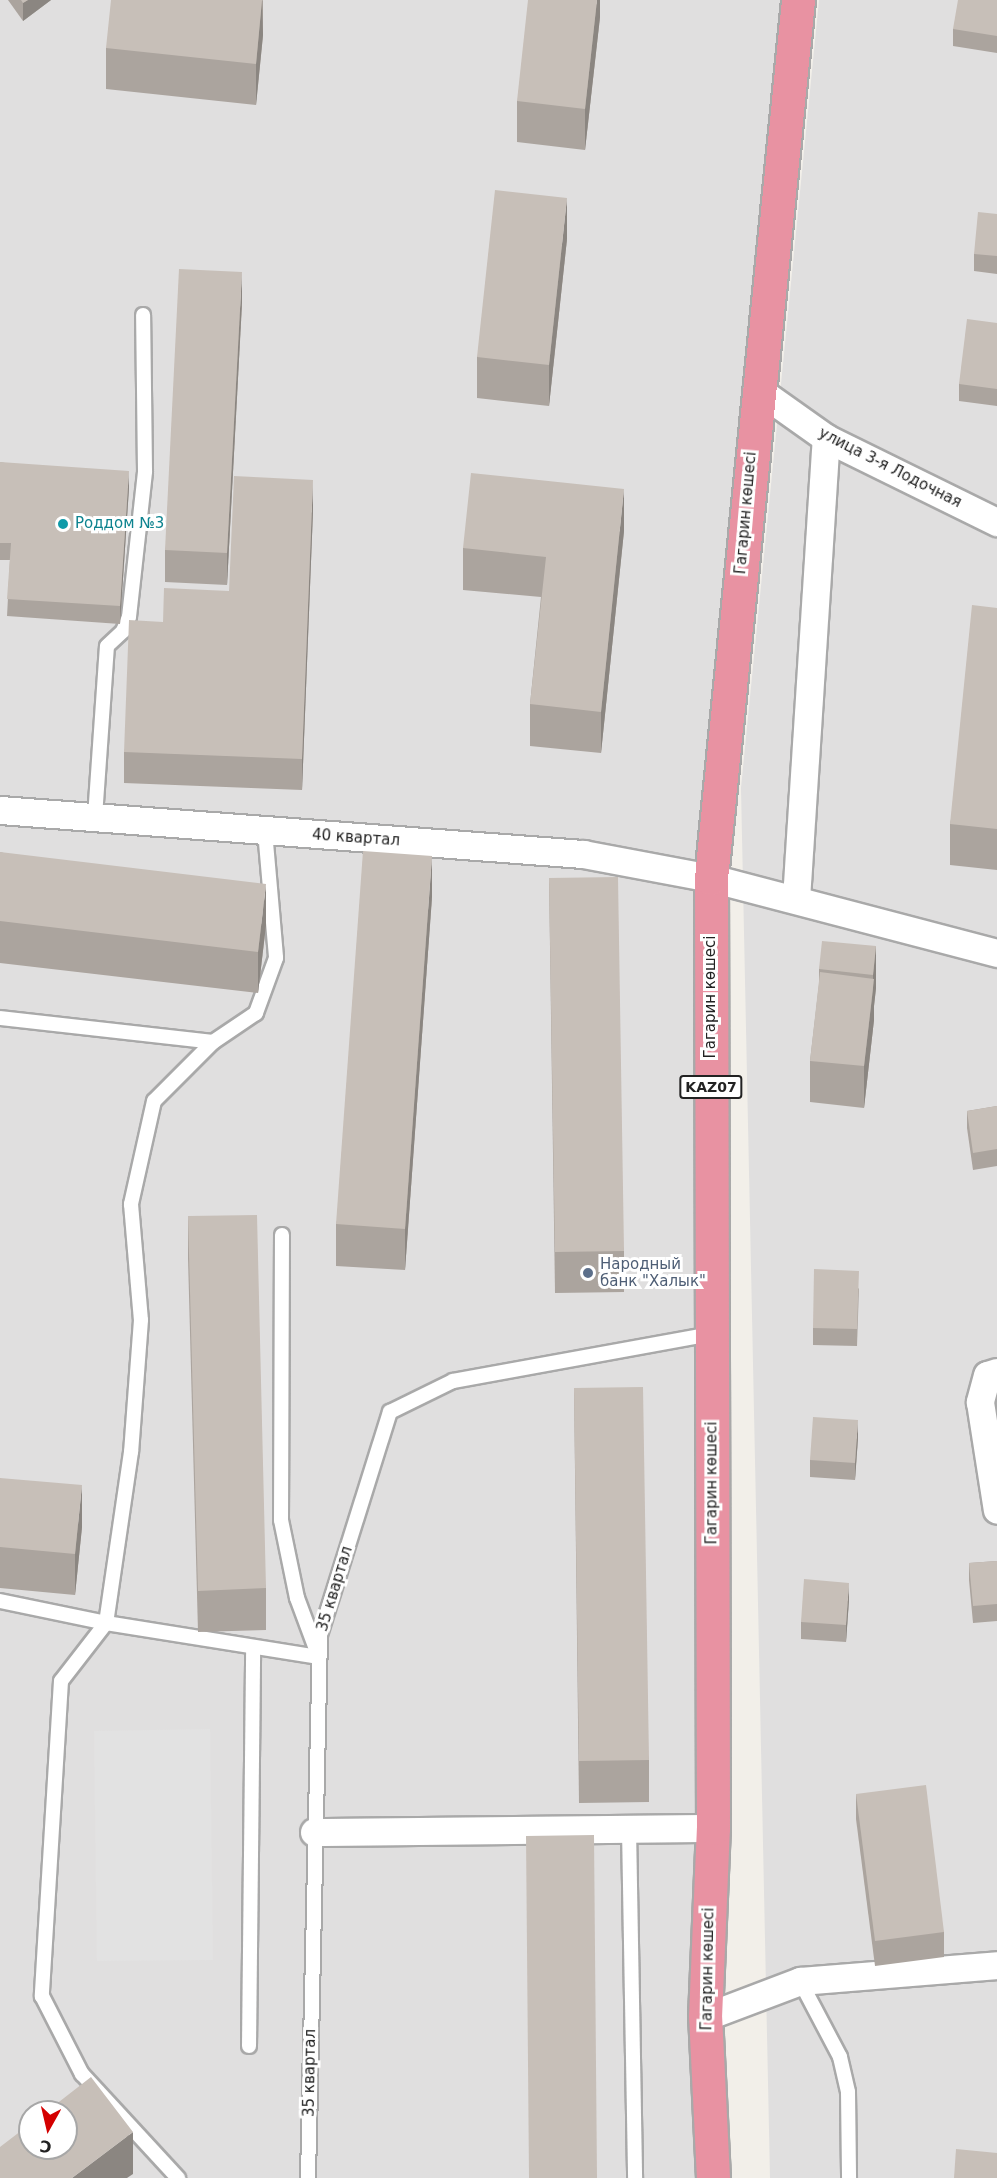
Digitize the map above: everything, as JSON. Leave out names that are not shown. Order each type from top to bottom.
[{"type":"highway","name":"Гагарин көшесі","points":[[712,2178],[705,2017],[713,1828],[711,878],[757,389],[798,0]]},
{"type":"street","name":"улица 3-я Лодочная","points":[[757,389],[826,438],[997,522]]},
{"type":"street","points":[[796,899],[826,438]]},
{"type":"street","name":"40 квартал","points":[[0,810],[583,854],[711,878],[997,953]]},
{"type":"street","points":[[997,1372],[987,1375],[980,1402],[997,1510]]},
{"type":"street","points":[[314,1832],[713,1828]]},
{"type":"street","points":[[705,2017],[800,1981],[997,1965]]},
{"type":"lane","points":[[95,817],[107,646],[123,631],[129,617],[145,471],[143,315]]},
{"type":"lane","points":[[178,2178],[82,2074],[42,1996],[61,1681],[106,1623],[130,1452],[141,1320],[131,1204],[154,1101],[213,1042],[256,1013],[276,958],[265,831]]},
{"type":"lane","points":[[0,1018],[213,1042]]},
{"type":"lane","points":[[0,1601],[106,1623],[319,1658],[297,1598],[281,1520],[282,1235]]},
{"type":"lane","name":"35 квартал","points":[[308,2178],[320,1635],[390,1412],[453,1381],[711,1334]]},
{"type":"lane","points":[[249,2046],[253,1647]]},
{"type":"lane","points":[[629,1828],[634,2178]]},
{"type":"lane","points":[[800,1981],[840,2057],[848,2092],[849,2178]]},
{"type":"shaded area","points":[[0,0],[800,0],[711,878],[712,2178],[0,2178]]},
{"type":"shaded area","points":[[819,0],[997,0],[997,2178],[770,2178],[741,788]]},
{"type":"shaded area","points":[[210,1729],[213,1960],[97,1961],[94,1731]]},
{"type":"building","points":[[111,0],[262,0],[256,64],[106,48]]},
{"type":"building","points":[[528,0],[597,0],[585,109],[517,101]]},
{"type":"building","points":[[958,0],[997,0],[997,36],[953,29]]},
{"type":"building","points":[[495,190],[567,198],[549,365],[477,357]]},
{"type":"building","points":[[978,212],[997,214],[997,256],[974,254]]},
{"type":"building","points":[[179,269],[242,272],[227,553],[165,550]]},
{"type":"building","points":[[967,319],[997,323],[997,389],[959,384]]},
{"type":"building","name":"Роддом №3","points":[[0,462],[129,471],[120,606],[7,599],[11,543],[0,543]]},
{"type":"building","points":[[471,473],[624,489],[601,712],[530,704],[546,557],[463,548]]},
{"type":"building","points":[[234,476],[313,480],[302,759],[124,752],[129,620],[163,622],[164,588],[229,591]]},
{"type":"building","points":[[972,605],[997,608],[997,829],[950,824]]},
{"type":"building","points":[[363,851],[432,856],[405,1229],[336,1224]]},
{"type":"building","points":[[0,852],[266,884],[258,952],[0,921]]},
{"type":"building","points":[[618,877],[624,1251],[555,1252],[549,878]]},
{"type":"building","points":[[822,941],[876,946],[873,975],[819,969]]},
{"type":"building","points":[[820,972],[874,979],[864,1066],[810,1061]]},
{"type":"building","points":[[997,1106],[997,1149],[973,1153],[967,1111]]},
{"type":"building","points":[[257,1215],[266,1588],[198,1591],[188,1216]]},
{"type":"building","points":[[814,1269],[859,1271],[857,1329],[813,1328]]},
{"type":"building","points":[[643,1387],[649,1760],[579,1761],[574,1388]]},
{"type":"building","points":[[813,1417],[858,1420],[855,1463],[810,1460]]},
{"type":"building","points":[[0,1478],[82,1485],[75,1554],[0,1547]]},
{"type":"building","points":[[997,1561],[997,1604],[973,1606],[969,1563]]},
{"type":"building","points":[[804,1579],[849,1583],[846,1625],[801,1622]]},
{"type":"building","points":[[926,1785],[944,1932],[875,1941],[856,1794]]},
{"type":"building","points":[[594,1835],[597,2178],[529,2178],[526,1836]]},
{"type":"building","points":[[91,2077],[133,2132],[72,2178],[0,2178],[0,2147],[18,2133],[18,2160],[78,2160],[78,2100],[61,2100]]},
{"type":"building","points":[[956,2149],[997,2153],[997,2178],[954,2178]]},
{"type":"place","name":"Роддом №3","points":[[63,524]]},
{"type":"place","name":"Народный банк \"Халык\"","points":[[588,1273]]}]
